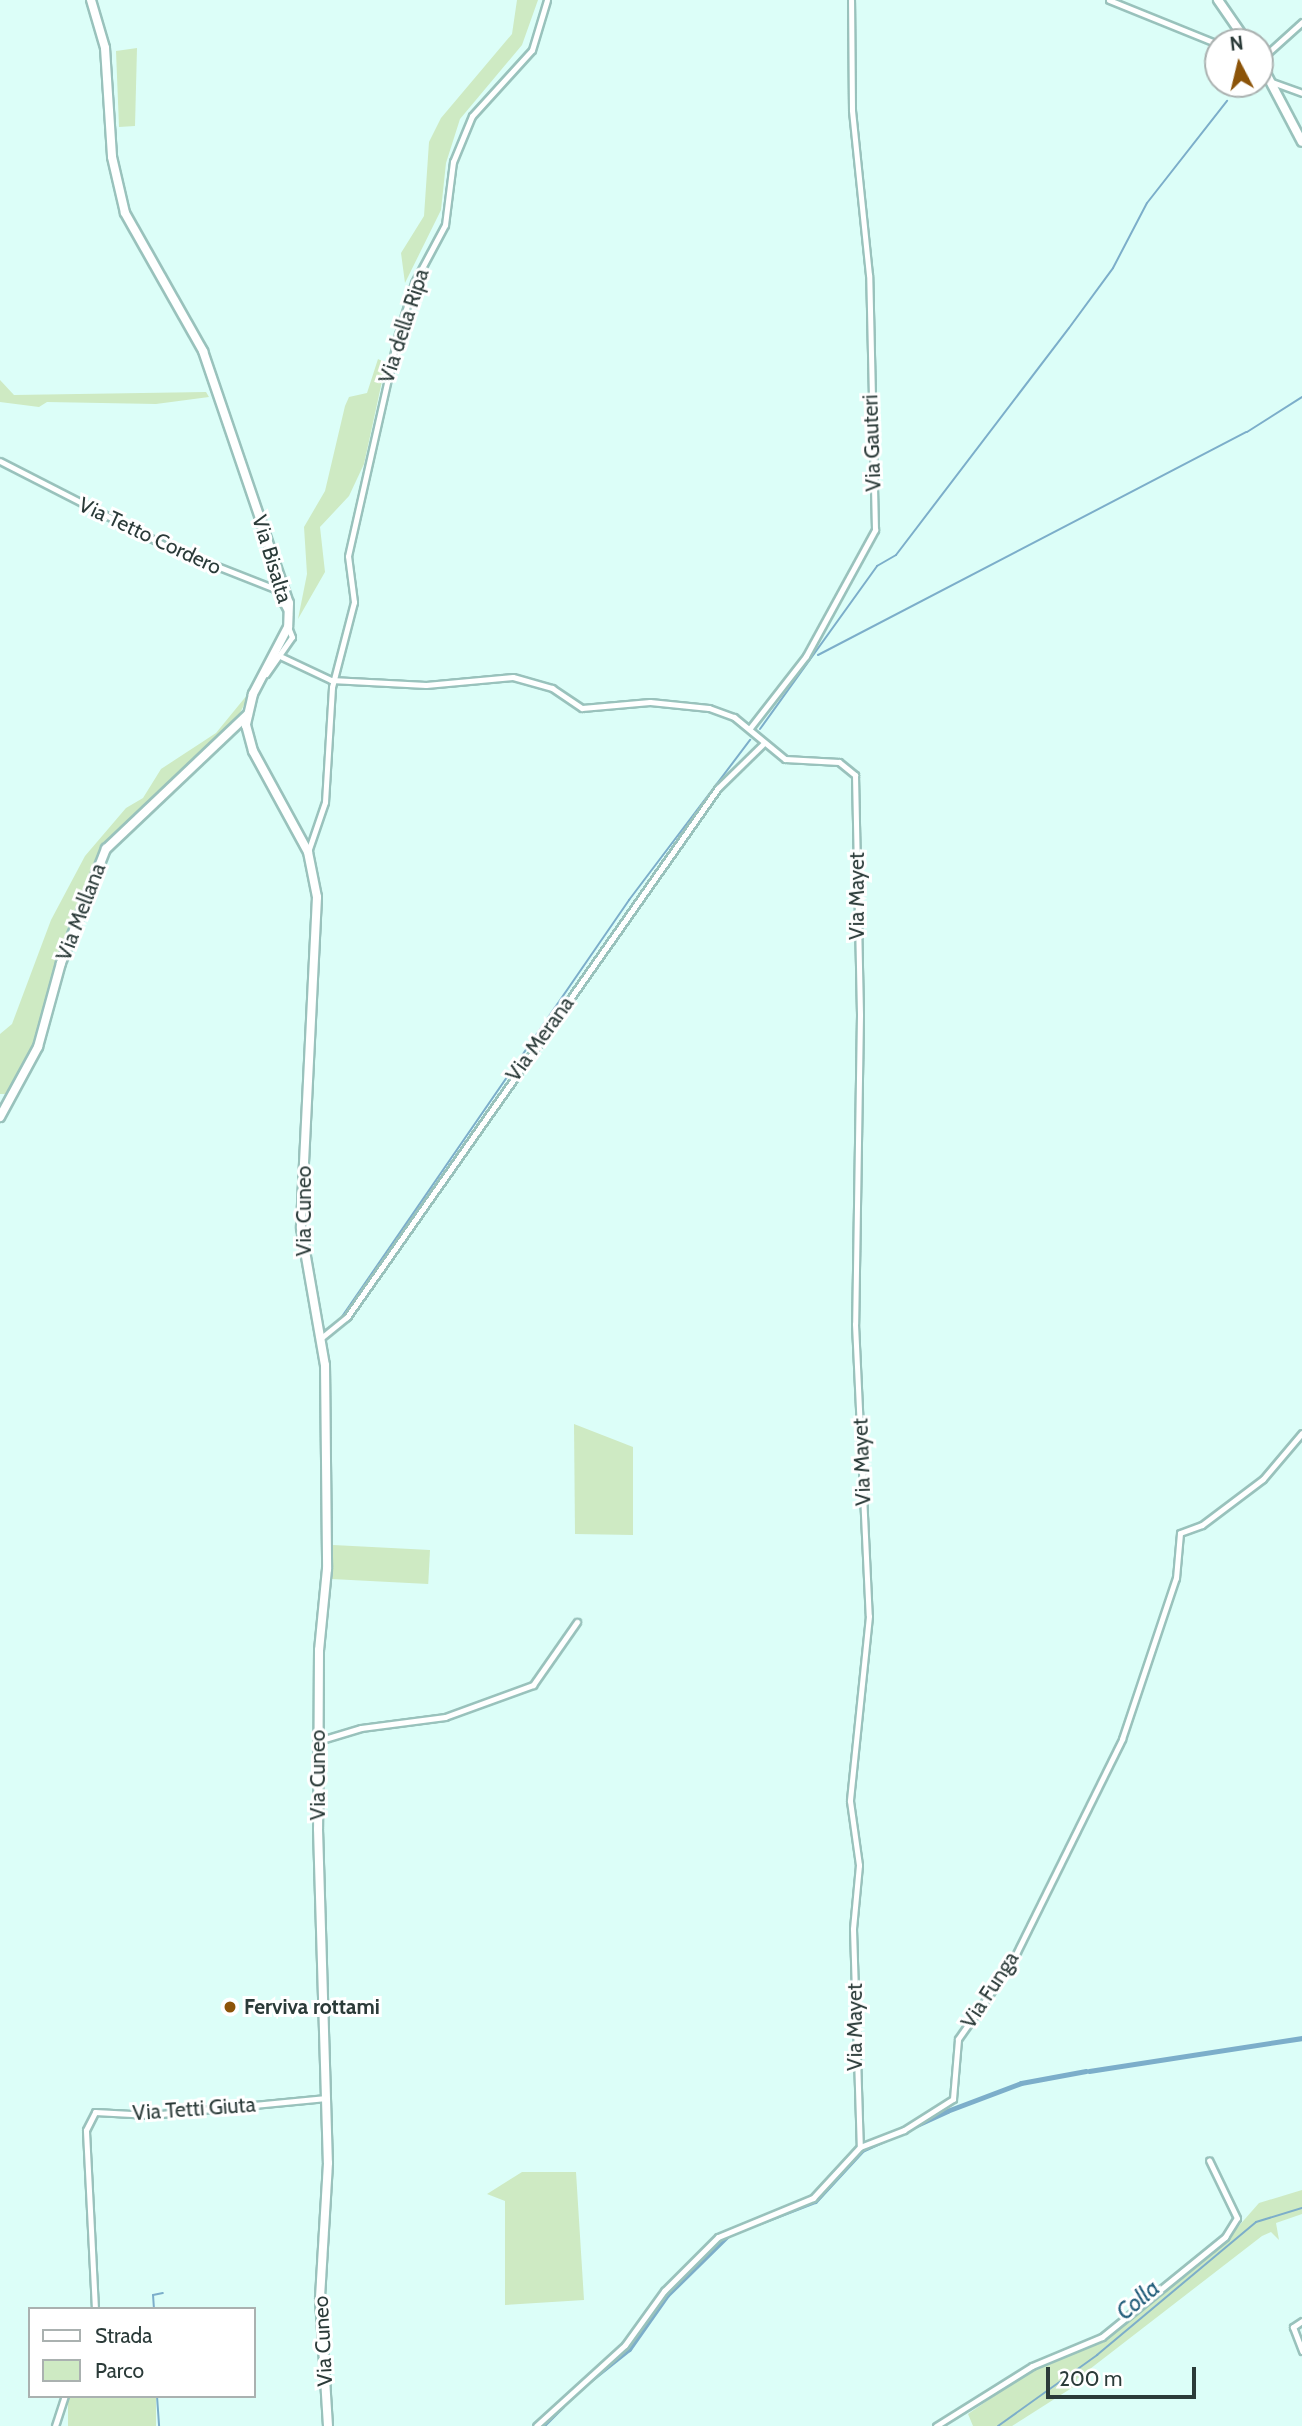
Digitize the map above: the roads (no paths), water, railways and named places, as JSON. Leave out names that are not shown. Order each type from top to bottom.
[{"type":"street","name":"Via Bisalta","points":[[90,0],[104,48],[112,158],[125,213],[195,333],[272,557],[289,615],[288,627],[247,715]]},
{"type":"street","name":"Via della Ripa","points":[[308,852],[325,802],[334,680],[354,602],[347,563],[371,439],[414,283],[445,225],[453,162],[472,116],[532,50],[547,0]]},
{"type":"street","name":"Via Gauteri","points":[[750,728],[806,656],[875,530],[869,275],[852,110],[851,0]]},
{"type":"street","points":[[1110,0],[1204,38]]},
{"type":"street","points":[[1218,0],[1237,28]]},
{"type":"street","points":[[1274,51],[1302,22]]},
{"type":"street","points":[[1274,83],[1302,93]]},
{"type":"street","points":[[1274,88],[1302,142]]},
{"type":"street","name":"Via Tetto Cordero","points":[[0,461],[166,547],[275,589]]},
{"type":"street","points":[[272,557],[275,589],[289,615]]},
{"type":"street","points":[[263,676],[282,657],[292,637],[288,627]]},
{"type":"street","points":[[282,657],[334,680],[426,685],[513,677],[552,688],[582,708],[695,705],[750,728],[764,743]]},
{"type":"street","points":[[247,715],[253,751],[308,852]]},
{"type":"street","name":"Via Mellana","points":[[0,1117],[38,1047],[61,963],[106,849],[247,715]]},
{"type":"street","name":"Via Mayet","points":[[764,743],[785,759],[839,762],[855,775],[860,1015],[855,1324],[869,1616],[850,1801],[859,1865],[853,1929],[860,2147]]},
{"type":"street","name":"Via Merana","points":[[321,1338],[347,1317],[718,788],[764,743]]},
{"type":"street","name":"Via Cuneo","points":[[308,852],[317,897],[301,1241],[321,1338],[327,1569],[318,1741],[326,2098],[320,2299],[328,2426]]},
{"type":"street","name":"Via Funga","points":[[536,2426],[625,2345],[664,2291],[718,2237],[813,2197],[860,2147],[904,2130],[953,2099],[958,2039],[1011,1964],[1122,1739],[1175,1578],[1180,1533],[1202,1525],[1263,1479],[1302,1433]]},
{"type":"street","points":[[318,1741],[361,1728],[445,1717],[533,1685],[577,1622]]},
{"type":"street","name":"Via Tetti Giuta","points":[[95,2307],[86,2130],[95,2112],[150,2115],[326,2098]]},
{"type":"street","points":[[936,2426],[1032,2366],[1102,2337],[1225,2237],[1237,2218],[1209,2160]]},
{"type":"street","points":[[1302,2321],[1293,2327],[1302,2351]]},
{"type":"street","points":[[55,2426],[64,2398]]},
{"type":"waterway","points":[[760,729],[877,566],[896,555],[1069,328],[1113,268],[1147,203],[1227,101]]},
{"type":"waterway","points":[[818,655],[1247,432],[1302,397]]},
{"type":"waterway","points":[[341,1318],[629,900],[750,740]]},
{"type":"waterway","points":[[323,1331],[332,1326]]},
{"type":"waterway","points":[[1089,2071],[1302,2038]]},
{"type":"waterway","points":[[758,2223],[815,2201],[862,2150],[947,2111],[1021,2083],[1086,2071]]},
{"type":"waterway","name":"Colla","points":[[998,2426],[1097,2355],[1256,2222],[1302,2208]]},
{"type":"waterway","points":[[590,2380],[629,2349],[667,2295],[729,2234]]},
{"type":"waterway","points":[[154,2307],[153,2295],[163,2293]]},
{"type":"waterway","points":[[157,2398],[159,2426]]},
{"type":"waterway","points":[[542,2426],[562,2406]]},
{"type":"place","name":"Ferviva rottami","points":[[230,2007]]}]
